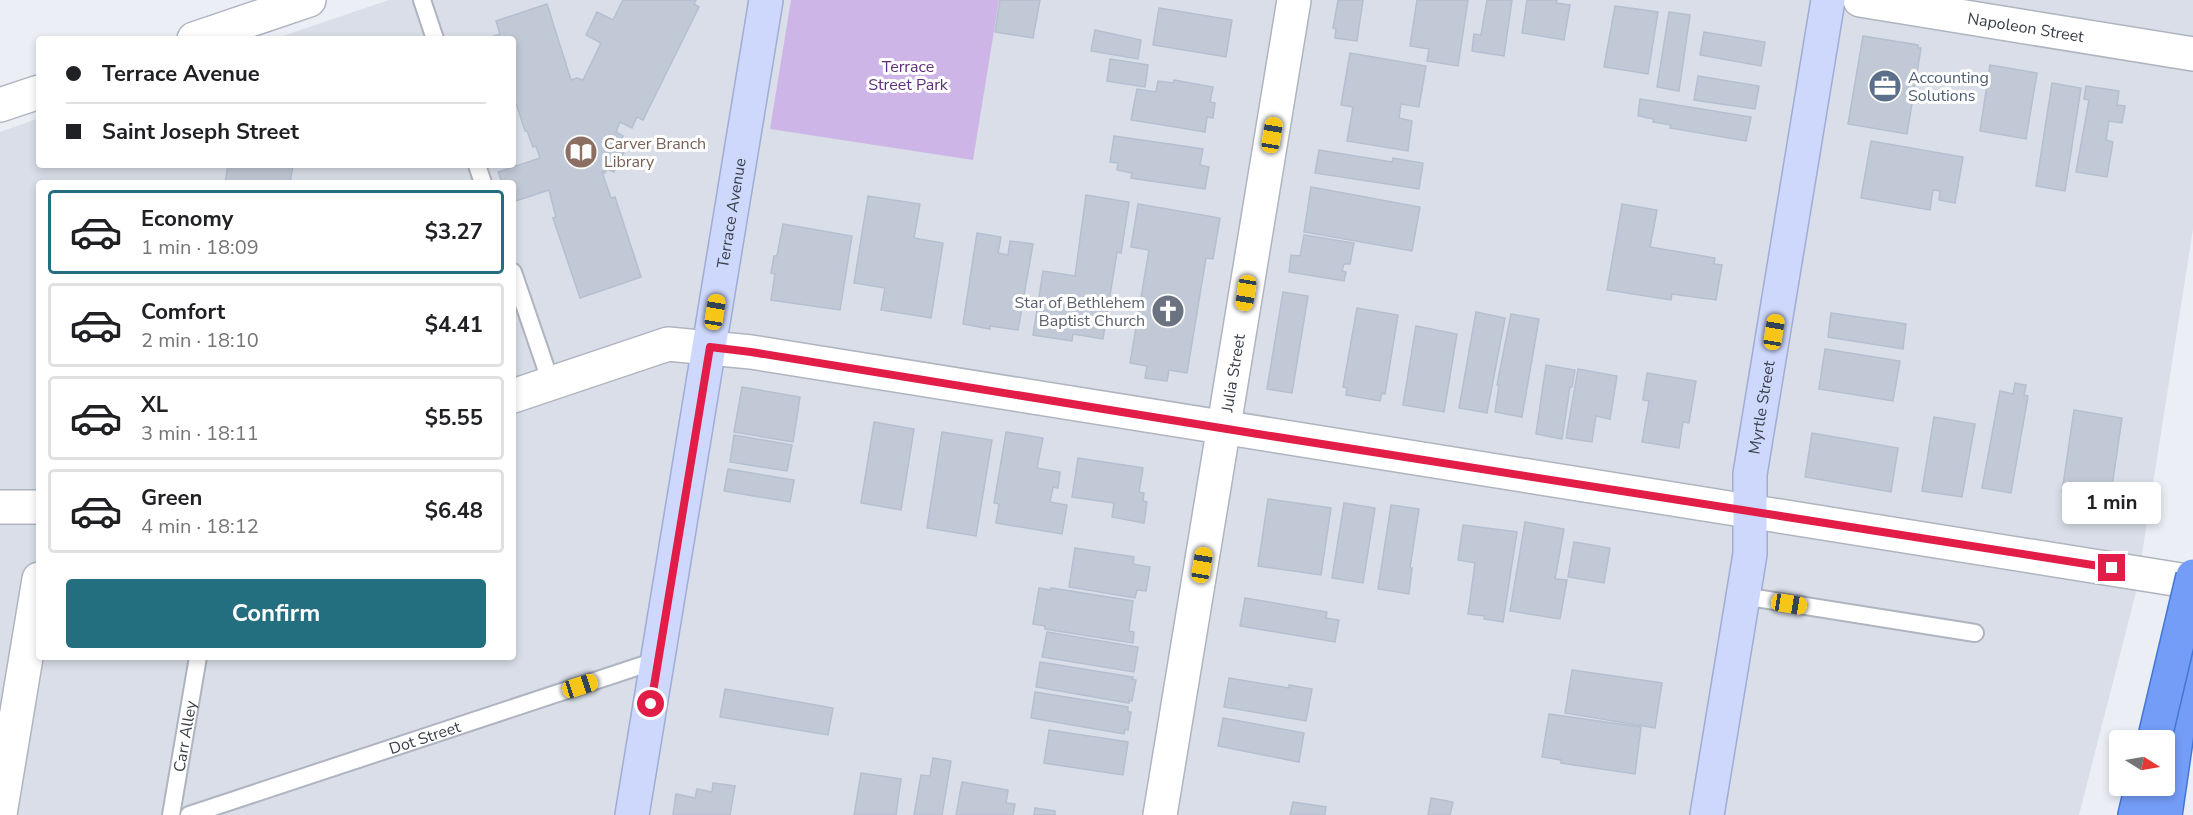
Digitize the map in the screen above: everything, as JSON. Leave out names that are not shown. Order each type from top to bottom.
[{"type":"highway","points":[[2157,730],[2193,576]]},
{"type":"highway","points":[[2165,815],[2193,623]]},
{"type":"highway","points":[[2135,815],[2140,796]]},
{"type":"street","points":[[203,36],[309,0]]},
{"type":"street","name":"Terrace Avenue","points":[[632,815],[766,0]]},
{"type":"street","name":"Julia Street","points":[[1160,815],[1294,0]]},
{"type":"street","name":"Myrtle Street","points":[[1707,815],[1750,554],[1752,462],[1828,0]]},
{"type":"street","name":"Napoleon Street","points":[[1860,0],[2193,54]]},
{"type":"street","points":[[0,105],[36,93]]},
{"type":"street","points":[[516,395],[668,344],[710,347],[2193,582]]},
{"type":"street","points":[[0,507],[36,507]]},
{"type":"street","points":[[0,814],[36,597]]},
{"type":"lane","points":[[422,0],[434,36]]},
{"type":"lane","points":[[516,281],[551,383]]},
{"type":"lane","points":[[1743,597],[1975,633]]},
{"type":"lane","name":"Carr Alley","points":[[171,815],[197,660]]},
{"type":"lane","name":"Dot Street","points":[[189,815],[658,660]]},
{"type":"shaded area","points":[[389,0],[2193,0],[2193,229],[2136,592],[2079,815],[0,815],[0,132],[36,119],[36,168],[516,168],[516,36],[283,36]]},
{"type":"green space","name":"Terrace Street Park","points":[[791,0],[999,0],[973,160],[770,129]]},
{"type":"building","name":"Carver Branch Library","points":[[623,0],[696,0],[694,4],[699,7],[643,120],[637,117],[632,128],[620,122],[616,132],[623,136],[621,140],[628,144],[614,172],[607,169],[605,173],[602,172],[611,198],[615,197],[641,277],[580,298],[553,218],[556,217],[549,190],[516,201],[516,180],[501,180],[498,172],[516,168],[516,166],[540,158],[536,146],[533,147],[525,131],[516,103],[516,36],[494,36],[500,34],[496,21],[547,4],[571,80],[577,78],[583,80],[601,43],[586,35],[597,12],[613,20]]},
{"type":"building","points":[[1000,0],[1040,0],[1033,38],[995,32]]},
{"type":"building","points":[[1338,0],[1363,0],[1357,41],[1335,38],[1336,29],[1333,28]]},
{"type":"building","points":[[1417,0],[1468,0],[1458,66],[1427,61],[1429,49],[1410,46]]},
{"type":"building","points":[[1487,0],[1512,0],[1504,56],[1472,51],[1474,34],[1481,35]]},
{"type":"building","points":[[1527,0],[1557,0],[1556,3],[1570,5],[1564,40],[1522,33]]},
{"type":"building","points":[[1615,6],[1658,12],[1648,74],[1604,67]]},
{"type":"building","points":[[1159,8],[1232,20],[1226,57],[1153,45]]},
{"type":"building","points":[[1669,12],[1690,15],[1679,91],[1657,87]]},
{"type":"building","points":[[1095,30],[1141,40],[1138,59],[1091,51]]},
{"type":"building","points":[[1704,32],[1765,42],[1761,66],[1700,55]]},
{"type":"building","name":"Accounting Solutions","points":[[1863,36],[1918,45],[1918,48],[1921,48],[1907,134],[1848,124]]},
{"type":"building","points":[[1350,53],[1426,66],[1419,107],[1401,104],[1399,118],[1412,121],[1408,151],[1347,141],[1353,107],[1341,105]]},
{"type":"building","points":[[1110,59],[1148,65],[1145,87],[1107,81]]},
{"type":"building","points":[[1990,65],[2037,73],[2026,139],[1980,131]]},
{"type":"building","points":[[1698,76],[1759,86],[1755,109],[1694,100]]},
{"type":"building","points":[[1174,80],[1213,87],[1210,102],[1215,103],[1213,118],[1207,117],[1205,132],[1131,120],[1137,89],[1156,92],[1158,81],[1173,83]]},
{"type":"building","points":[[2052,83],[2081,88],[2065,191],[2036,186]]},
{"type":"building","points":[[2086,86],[2119,91],[2117,105],[2125,106],[2122,123],[2109,121],[2106,140],[2113,142],[2107,177],[2076,172],[2089,100],[2084,99]]},
{"type":"building","points":[[1640,99],[1751,117],[1746,141],[1670,128],[1671,125],[1653,122],[1654,119],[1638,116]]},
{"type":"building","points":[[1114,136],[1203,149],[1200,165],[1209,167],[1205,189],[1131,178],[1132,173],[1117,170],[1118,163],[1110,162]]},
{"type":"building","points":[[1871,141],[1963,157],[1955,203],[1939,200],[1940,191],[1933,190],[1930,210],[1861,198]]},
{"type":"building","points":[[1319,150],[1392,162],[1393,158],[1423,163],[1419,189],[1315,173]]},
{"type":"building","points":[[228,168],[292,168],[290,180],[226,180]]},
{"type":"building","points":[[1311,187],[1420,207],[1412,251],[1304,232]]},
{"type":"building","points":[[1086,195],[1129,202],[1121,253],[1117,252],[1103,339],[1073,334],[1072,341],[1033,335],[1043,271],[1075,276]]},
{"type":"building","points":[[868,196],[920,204],[914,238],[943,243],[931,318],[881,310],[885,288],[854,283]]},
{"type":"building","name":"Star of Bethlehem Baptist Church","points":[[1138,204],[1220,218],[1213,259],[1206,258],[1187,373],[1169,370],[1167,381],[1145,378],[1147,366],[1130,363],[1149,250],[1131,247]]},
{"type":"building","points":[[1622,204],[1657,210],[1650,247],[1715,258],[1714,264],[1722,265],[1716,300],[1672,294],[1671,300],[1607,290]]},
{"type":"building","points":[[783,224],[852,236],[840,310],[771,300],[775,274],[771,273]]},
{"type":"building","points":[[977,233],[1001,237],[998,253],[1008,255],[1010,241],[1033,244],[1018,330],[990,326],[990,329],[963,324]]},
{"type":"building","points":[[1304,235],[1354,243],[1350,264],[1344,264],[1342,271],[1346,272],[1344,281],[1289,272],[1291,255],[1300,256]]},
{"type":"building","points":[[1283,292],[1308,296],[1292,393],[1267,389]]},
{"type":"building","points":[[1357,308],[1398,315],[1385,394],[1382,393],[1380,401],[1346,395],[1347,388],[1343,387]]},
{"type":"building","points":[[1476,312],[1505,318],[1487,413],[1459,408]]},
{"type":"building","points":[[1831,313],[1906,324],[1903,349],[1828,337]]},
{"type":"building","points":[[1511,314],[1539,319],[1522,417],[1495,412],[1499,385],[1497,385]]},
{"type":"building","points":[[1416,326],[1457,334],[1444,412],[1403,405]]},
{"type":"building","points":[[1825,349],[1900,361],[1893,401],[1819,389]]},
{"type":"building","points":[[1546,365],[1575,370],[1562,439],[1536,434]]},
{"type":"building","points":[[1578,369],[1617,376],[1610,419],[1596,416],[1592,442],[1566,438]]},
{"type":"building","points":[[1647,373],[1696,381],[1689,423],[1683,422],[1679,448],[1642,442],[1649,401],[1643,400]]},
{"type":"building","points":[[2015,383],[2026,385],[2024,395],[2028,396],[2011,493],[1982,488],[2000,391],[2013,394]]},
{"type":"building","points":[[742,387],[800,397],[793,442],[734,432]]},
{"type":"building","points":[[2074,410],[2122,418],[2110,500],[2097,498],[2095,509],[2071,505],[2072,494],[2062,492]]},
{"type":"building","points":[[1934,417],[1975,424],[1962,497],[1922,491]]},
{"type":"building","points":[[874,422],[914,429],[901,510],[861,503]]},
{"type":"building","points":[[942,432],[992,440],[976,536],[927,528]]},
{"type":"building","points":[[1006,432],[1043,438],[1037,468],[1060,472],[1058,488],[1053,487],[1050,502],[1067,505],[1062,534],[996,523],[999,504],[994,503]]},
{"type":"building","points":[[1812,433],[1898,448],[1891,492],[1805,477]]},
{"type":"building","points":[[734,435],[792,445],[787,471],[730,462]]},
{"type":"building","points":[[1078,458],[1143,468],[1139,492],[1144,493],[1143,501],[1147,502],[1144,523],[1112,517],[1114,503],[1072,497]]},
{"type":"building","points":[[728,469],[794,480],[790,502],[724,491]]},
{"type":"building","points":[[1268,499],[1331,508],[1321,575],[1258,566]]},
{"type":"building","points":[[1344,503],[1375,508],[1363,583],[1332,578]]},
{"type":"building","points":[[1391,505],[1419,509],[1410,568],[1412,568],[1409,594],[1378,589]]},
{"type":"building","points":[[1525,522],[1564,529],[1555,579],[1567,580],[1560,619],[1510,611]]},
{"type":"building","points":[[1463,525],[1517,532],[1503,622],[1484,619],[1485,616],[1468,614],[1475,563],[1458,560]]},
{"type":"building","points":[[1574,542],[1610,548],[1604,583],[1568,577]]},
{"type":"building","points":[[1075,548],[1134,557],[1133,564],[1150,567],[1146,591],[1137,590],[1135,598],[1069,587]]},
{"type":"building","points":[[1039,588],[1133,601],[1129,631],[1134,632],[1133,643],[1045,629],[1045,626],[1033,624]]},
{"type":"building","points":[[1245,598],[1327,612],[1326,618],[1339,620],[1335,642],[1240,626]]},
{"type":"building","points":[[1047,632],[1138,647],[1134,672],[1042,657]]},
{"type":"building","points":[[1040,662],[1133,677],[1132,679],[1136,680],[1132,701],[1129,700],[1129,703],[1036,687]]},
{"type":"building","points":[[1572,670],[1662,683],[1655,728],[1565,713]]},
{"type":"building","points":[[1229,678],[1289,688],[1289,685],[1312,689],[1306,721],[1224,707]]},
{"type":"building","points":[[725,689],[833,708],[828,735],[720,717]]},
{"type":"building","points":[[1035,692],[1128,707],[1128,712],[1131,712],[1128,730],[1125,729],[1124,734],[1031,718]]},
{"type":"building","points":[[1549,714],[1641,727],[1635,774],[1561,763],[1561,760],[1542,757]]},
{"type":"building","points":[[1223,718],[1304,733],[1299,762],[1218,746]]},
{"type":"building","points":[[1049,730],[1128,742],[1123,775],[1044,763]]},
{"type":"building","points":[[933,758],[951,761],[942,815],[914,815],[921,775],[930,776]]},
{"type":"building","points":[[861,773],[901,779],[896,815],[854,815]]},
{"type":"building","points":[[962,782],[1008,790],[1006,803],[1015,804],[1013,815],[956,815]]},
{"type":"building","points":[[713,783],[735,786],[730,815],[673,815],[676,794],[695,798],[697,789],[712,792]]},
{"type":"building","points":[[1431,798],[1453,802],[1450,815],[1428,815]]},
{"type":"building","points":[[1293,802],[1326,807],[1325,815],[1290,815]]},
{"type":"building","points":[[1035,808],[1055,811],[1055,815],[1034,815]]},
{"type":"place","name":"Accounting Solutions","points":[[1885,86]]},
{"type":"place","name":"Carver Branch Library","points":[[581,152]]},
{"type":"place","name":"Star of Bethlehem Baptist Church","points":[[1168,311]]},
{"type":"route","points":[[651,704],[710,347],[2112,568]]}]
